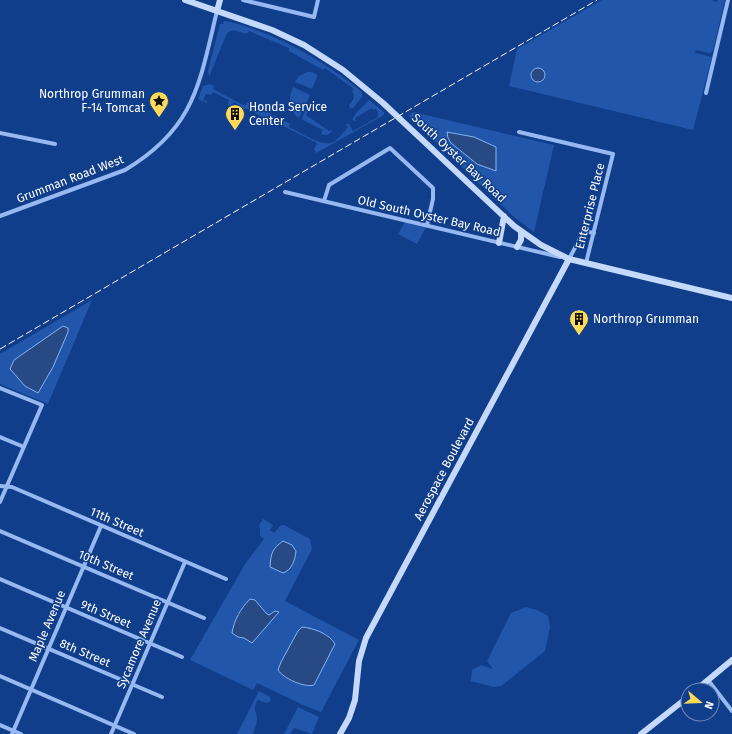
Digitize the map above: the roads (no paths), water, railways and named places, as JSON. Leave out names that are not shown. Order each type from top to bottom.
[{"type":"main road","name":"South Oyster Bay Road","points":[[185,0],[286,36],[304,45],[343,70],[384,102],[504,216],[521,231],[541,245],[569,259],[732,298]]},
{"type":"main road","points":[[217,11],[220,0]]},
{"type":"main road","points":[[499,243],[504,216]]},
{"type":"main road","points":[[517,247],[521,240],[521,231]]},
{"type":"main road","name":"Aerospace Boulevard","points":[[340,734],[349,718],[355,700],[359,662],[366,638],[569,259]]},
{"type":"main road","points":[[706,682],[732,660]]},
{"type":"main road","points":[[641,734],[680,703]]},
{"type":"street","points":[[243,0],[314,17],[318,0]]},
{"type":"street","points":[[706,93],[728,0]]},
{"type":"street","name":"Grumman Road West","points":[[0,216],[125,170],[155,150],[180,122],[194,96],[201,77],[217,11]]},
{"type":"street","name":"Enterprise Place","points":[[519,132],[613,154],[586,263]]},
{"type":"street","points":[[0,133],[55,144]]},
{"type":"street","points":[[324,201],[329,185],[390,148],[433,188],[434,194],[427,225]]},
{"type":"street","name":"Old South Oyster Bay Road","points":[[285,192],[569,259]]},
{"type":"street","name":"Aerospace Boulevard","points":[[569,259],[584,231],[594,233]]},
{"type":"street","points":[[0,388],[42,405],[0,502]]},
{"type":"street","points":[[0,437],[24,447]]},
{"type":"street","name":"11th Street","points":[[0,486],[12,487],[226,579]]},
{"type":"street","name":"Maple Avenue","points":[[13,732],[101,526]]},
{"type":"street","name":"10th Street","points":[[0,531],[204,618]]},
{"type":"street","name":"Sycamore Avenue","points":[[111,734],[185,562]]},
{"type":"street","name":"9th Street","points":[[0,580],[182,657]]},
{"type":"street","name":"8th Street","points":[[0,628],[162,697]]},
{"type":"street","points":[[0,676],[134,734]]},
{"type":"street","points":[[708,680],[732,711]]},
{"type":"street","points":[[0,725],[13,732],[21,734]]},
{"type":"railway","points":[[0,349],[597,0]]},
{"type":"place","name":"Northrop Grumman F-14 Tomcat","points":[[159,118]]},
{"type":"place","name":"Honda Service Center","points":[[235,131]]},
{"type":"place","name":"Northrop Grumman","points":[[579,336]]}]
